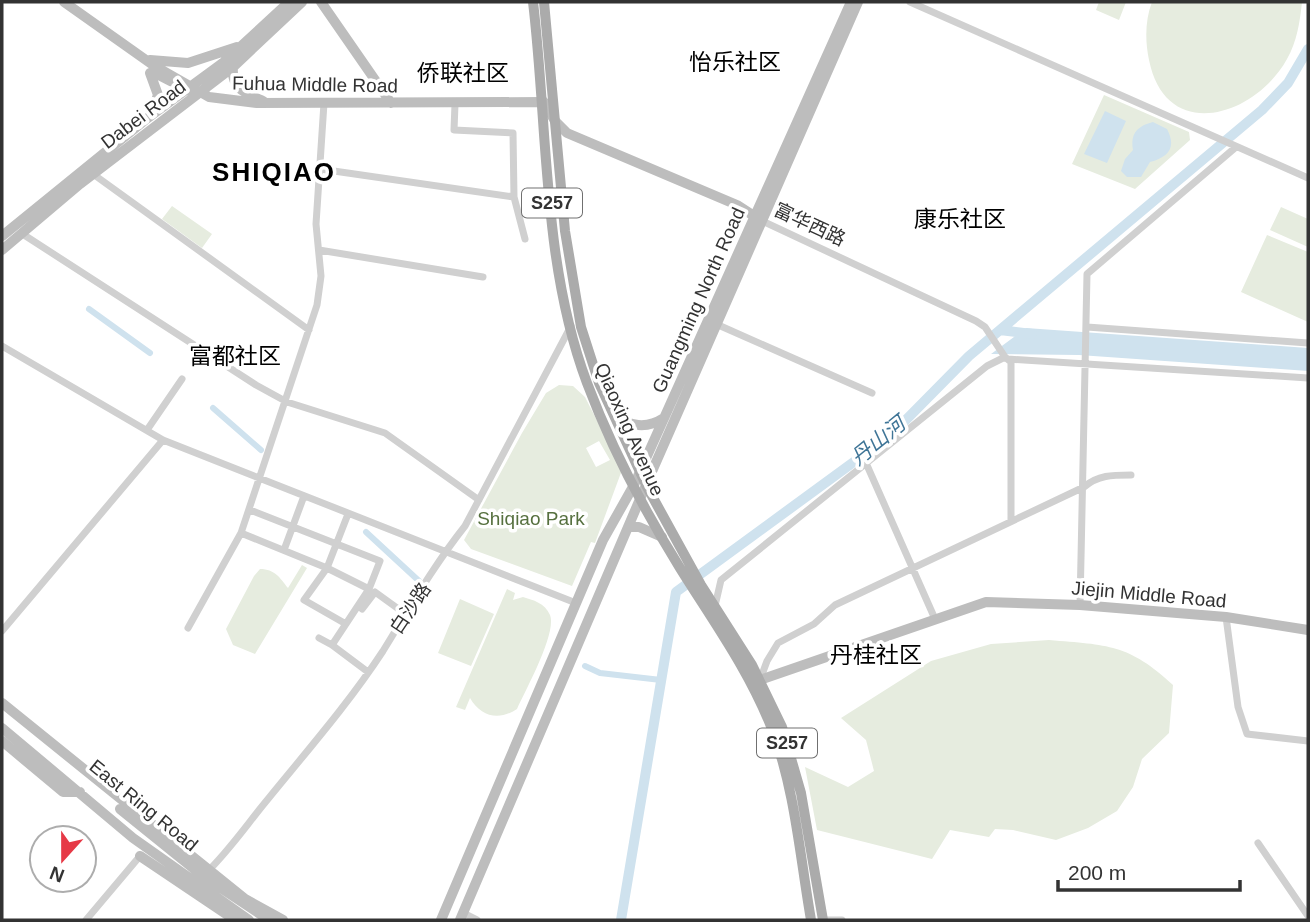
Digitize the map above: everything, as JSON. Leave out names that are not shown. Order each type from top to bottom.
[{"type":"main road","points":[[55,2],[148,70],[193,90]]},
{"type":"main road","points":[[64,2],[193,90]]},
{"type":"main road","name":"Dabei Road","points":[[2,250],[193,90],[289,2]]},
{"type":"main road","name":"Dabei Road","points":[[2,236],[149,117],[233,67],[302,2]]},
{"type":"main road","points":[[321,2],[391,103]]},
{"type":"main road","name":"Qiaoxing Avenue","points":[[533,2],[558,268],[569,328],[594,401],[686,569]]},
{"type":"main road","name":"Qiaoxing Avenue","points":[[544,2],[567,243],[578,314],[612,413],[640,472],[641,496],[662,537],[686,569]]},
{"type":"main road","name":"Guangming North Road","points":[[441,920],[576,603],[612,525],[640,485],[716,324],[758,218],[851,2]]},
{"type":"main road","name":"Guangming North Road","points":[[640,472],[858,2]]},
{"type":"main road","points":[[143,58],[188,63],[221,54],[247,42]]},
{"type":"main road","points":[[233,67],[233,80],[237,88],[266,103]]},
{"type":"main road","points":[[148,70],[158,94],[149,117]]},
{"type":"main road","name":"Fuhua Middle Road","points":[[193,90],[223,99],[266,103],[544,102]]},
{"type":"main road","points":[[544,102],[555,121]]},
{"type":"main road","name":"富华西路","points":[[555,121],[567,133],[737,205],[758,218]]},
{"type":"main road","points":[[612,413],[624,422],[639,425],[651,425],[665,418]]},
{"type":"main road","points":[[461,917],[641,496]]},
{"type":"main road","points":[[612,525],[627,529],[639,527],[662,537]]},
{"type":"main road","name":"S257","points":[[686,569],[749,678],[775,738],[787,780],[811,920]]},
{"type":"main road","name":"S257","points":[[697,587],[715,607],[760,680],[782,727],[795,770],[823,920]]},
{"type":"main road","name":"Jiejin Middle Road","points":[[935,619],[986,602],[1080,605],[1226,617],[1308,630]]},
{"type":"main road","points":[[760,680],[935,619]]},
{"type":"main road","points":[[2,704],[206,873],[283,920]]},
{"type":"main road","name":"East Ring Road","points":[[2,710],[156,839],[269,920]]},
{"type":"main road","name":"East Ring Road","points":[[2,728],[117,824],[144,852],[235,920]]},
{"type":"main road","points":[[2,741],[63,792],[80,792]]},
{"type":"main road","points":[[117,824],[127,814]]},
{"type":"main road","points":[[144,852],[156,839],[146,821]]},
{"type":"main road","name":"East Ring Road","points":[[144,852],[167,863],[249,920]]},
{"type":"street","points":[[910,2],[1308,178]]},
{"type":"street","points":[[188,628],[242,533],[309,330],[320,286],[316,224],[324,103]]},
{"type":"street","points":[[455,104],[454,130],[513,133],[514,197],[525,239]]},
{"type":"street","points":[[1080,605],[1088,270],[1233,146]]},
{"type":"street","points":[[320,169],[514,197]]},
{"type":"street","points":[[93,174],[309,330]]},
{"type":"street","name":"富华西路","points":[[758,218],[976,321],[985,327],[1006,358]]},
{"type":"street","points":[[22,233],[287,402],[385,433],[479,500]]},
{"type":"street","points":[[318,250],[483,277]]},
{"type":"street","name":"白沙路","points":[[206,873],[368,672],[404,613],[428,582],[444,552],[465,526],[578,314]]},
{"type":"street","points":[[716,324],[872,393]]},
{"type":"street","points":[[1087,327],[1308,342]]},
{"type":"street","points":[[2,346],[163,440],[576,603]]},
{"type":"street","points":[[1006,358],[1011,385],[1011,521]]},
{"type":"street","points":[[715,607],[721,580],[987,366],[1006,358],[1086,360],[1308,377]]},
{"type":"street","points":[[147,430],[182,379]]},
{"type":"street","points":[[2,631],[163,440]]},
{"type":"street","points":[[866,464],[935,619]]},
{"type":"street","points":[[760,680],[766,662],[778,643],[814,624],[835,605],[1084,487],[1093,479],[1109,474],[1131,475]]},
{"type":"street","points":[[284,550],[304,496]]},
{"type":"street","points":[[250,510],[380,561],[369,589],[332,645]]},
{"type":"street","points":[[346,624],[304,600],[327,568],[348,514]]},
{"type":"street","points":[[242,533],[327,568],[369,589]]},
{"type":"street","points":[[362,609],[375,592],[404,613]]},
{"type":"street","points":[[1226,617],[1238,707],[1247,734],[1308,741]]},
{"type":"street","points":[[319,638],[368,672]]},
{"type":"street","points":[[1258,843],[1308,916]]},
{"type":"street","points":[[86,920],[144,852]]},
{"type":"street","points":[[461,917],[477,920]]},
{"type":"street","points":[[823,920],[842,920]]},
{"type":"green space","points":[[1099,2],[1126,2],[1119,20],[1096,10]]},
{"type":"green space","points":[[1152,2],[1302,2],[1293,46],[1273,79],[1234,107],[1212,113],[1192,112],[1173,103],[1158,86],[1147,45],[1147,23]]},
{"type":"green space","points":[[1104,95],[1189,132],[1190,140],[1135,189],[1072,164]]},
{"type":"green space","points":[[172,206],[212,234],[202,248],[162,219]]},
{"type":"green space","points":[[1281,207],[1308,219],[1308,247],[1270,230]]},
{"type":"green space","points":[[1267,235],[1308,252],[1308,322],[1241,292]]},
{"type":"green space","name":"Shiqiao Park","points":[[559,385],[573,386],[585,397],[622,470],[595,543],[591,542],[572,586],[471,549],[464,540],[546,393]],"holes":[[[599,441],[610,460],[596,467],[586,448]]]},
{"type":"green space","points":[[302,565],[307,568],[255,654],[233,645],[226,629],[260,569],[273,572],[288,588]]},
{"type":"green space","points":[[507,589],[515,593],[513,600],[523,597],[535,601],[550,615],[549,634],[540,661],[517,709],[510,713],[497,716],[485,713],[470,698],[465,710],[456,707]]},
{"type":"green space","points":[[460,599],[494,614],[471,666],[438,653]]},
{"type":"green space","points":[[1049,640],[1117,649],[1143,661],[1173,685],[1169,733],[1142,759],[1133,787],[1117,811],[1088,828],[1056,840],[1013,830],[995,829],[989,837],[950,830],[932,859],[817,830],[805,767],[848,787],[874,771],[866,740],[841,718],[931,661],[991,644]]},
{"type":"water","points":[[1105,111],[1126,121],[1107,163],[1084,154]]},
{"type":"water","points":[[1153,122],[1167,129],[1171,141],[1169,151],[1150,162],[1141,177],[1127,177],[1121,171],[1125,159],[1133,150],[1134,135],[1139,128]]},
{"type":"water","points":[[1026,328],[1308,348],[1308,371],[1079,355],[991,354]]},
{"type":"waterway","name":"丹山河","points":[[621,920],[676,592],[892,434],[969,356],[1262,110],[1288,83],[1308,49]]},
{"type":"waterway","points":[[89,309],[150,353]]},
{"type":"waterway","points":[[1000,330],[1032,334]]},
{"type":"waterway","points":[[213,408],[261,450]]},
{"type":"waterway","points":[[366,532],[419,581]]},
{"type":"waterway","points":[[585,666],[600,673],[661,680]]},
{"type":"district","name":"怡乐社区","points":[[735,62]]},
{"type":"district","name":"侨联社区","points":[[463,73]]},
{"type":"district","name":"SHIQIAO","points":[[274,172]]},
{"type":"district","name":"康乐社区","points":[[960,219]]},
{"type":"district","name":"富都社区","points":[[235,356]]},
{"type":"district","name":"丹桂社区","points":[[876,655]]}]
